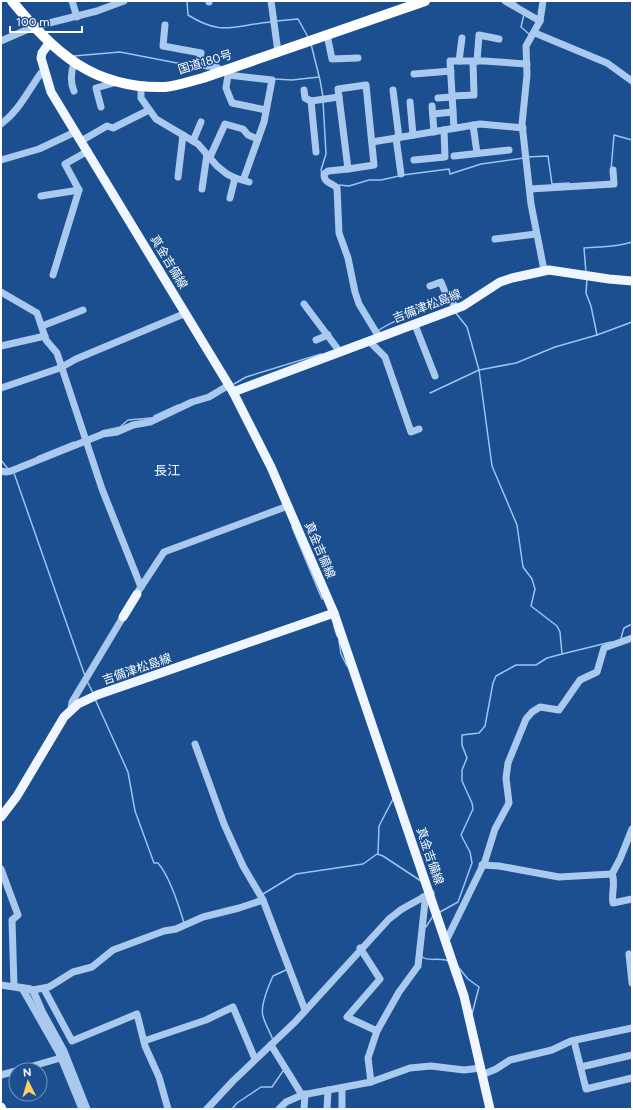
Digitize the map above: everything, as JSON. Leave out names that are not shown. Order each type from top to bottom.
[{"type":"highway","name":"国道180号","points":[[12,1],[33,27],[49,43],[74,63],[95,74],[119,82],[141,86],[166,87],[225,72],[425,1]]},
{"type":"main road","name":"真金吉備線","points":[[49,43],[42,53],[44,72],[51,92],[186,313],[255,433],[334,613],[427,896],[437,913],[453,959],[484,1072],[490,1109]]},
{"type":"main road","name":"吉備津松島線","points":[[231,389],[340,352],[456,309],[476,299],[506,280],[544,270],[632,281]]},
{"type":"main road","points":[[123,617],[139,590]]},
{"type":"main road","name":"吉備津松島線","points":[[1,817],[14,800],[56,729],[71,710],[84,700],[334,613]]},
{"type":"street","points":[[72,1],[77,17]]},
{"type":"street","points":[[1,41],[33,27],[97,12],[124,1]]},
{"type":"street","points":[[271,1],[278,52]]},
{"type":"street","points":[[505,1],[540,21]]},
{"type":"street","points":[[542,1],[540,21],[535,33],[527,42],[525,54],[527,64],[523,128],[536,234],[544,270]]},
{"type":"street","points":[[141,86],[141,98],[156,119],[193,141],[217,166],[235,178],[246,180],[266,110],[272,80],[225,72],[218,68],[199,63],[201,53],[163,46],[165,25]]},
{"type":"street","points":[[535,33],[606,63],[632,81]]},
{"type":"street","points":[[327,35],[332,59],[358,58]]},
{"type":"street","points":[[438,98],[474,95],[475,61],[479,35],[499,40]]},
{"type":"street","points":[[459,61],[462,38]]},
{"type":"street","points":[[454,128],[450,62],[475,61],[527,64]]},
{"type":"street","points":[[74,63],[71,70],[74,91]]},
{"type":"street","points":[[414,74],[451,71]]},
{"type":"street","points":[[1,124],[16,110],[41,73],[44,72]]},
{"type":"street","points":[[225,72],[226,88],[232,103],[266,110]]},
{"type":"street","points":[[101,107],[96,88],[119,82]]},
{"type":"street","points":[[348,169],[338,89],[366,85],[374,165],[348,169],[328,171],[324,174],[324,178],[326,182],[337,188],[339,233],[348,258],[355,292],[359,304],[379,337]]},
{"type":"street","points":[[304,90],[305,98],[311,101],[339,97]]},
{"type":"street","points":[[393,90],[401,174]]},
{"type":"street","points":[[311,101],[316,152]]},
{"type":"street","points":[[410,102],[413,135]]},
{"type":"street","points":[[432,106],[434,132]]},
{"type":"street","points":[[82,141],[108,126],[114,128],[149,110]]},
{"type":"street","points":[[433,114],[453,112]]},
{"type":"street","points":[[193,141],[201,122]]},
{"type":"street","points":[[202,189],[209,156],[226,124],[243,129],[248,135],[258,139]]},
{"type":"street","points":[[372,142],[480,124],[523,128]]},
{"type":"street","points":[[473,125],[477,153]]},
{"type":"street","points":[[414,160],[445,157],[444,130]]},
{"type":"street","points":[[1,160],[54,143],[76,132]]},
{"type":"street","points":[[178,176],[183,135]]},
{"type":"street","points":[[454,156],[509,150]]},
{"type":"street","points":[[53,275],[80,190],[65,164],[88,151]]},
{"type":"street","points":[[530,189],[614,184],[613,170]]},
{"type":"street","points":[[230,198],[235,178]]},
{"type":"street","points":[[41,196],[80,190]]},
{"type":"street","points":[[495,239],[536,234]]},
{"type":"street","points":[[430,286],[441,282],[447,297],[450,297],[456,309]]},
{"type":"street","points":[[1,292],[34,311],[38,315],[45,336],[57,353],[60,368],[85,442],[139,590]]},
{"type":"street","points":[[304,304],[340,352]]},
{"type":"street","points":[[42,326],[83,310]]},
{"type":"street","points":[[1,388],[60,368],[76,359],[186,313]]},
{"type":"street","points":[[415,325],[435,376]]},
{"type":"street","points":[[316,340],[328,335]]},
{"type":"street","points":[[1,346],[45,336]]},
{"type":"street","points":[[368,341],[385,358],[401,398],[411,432],[419,429]]},
{"type":"street","points":[[1,471],[12,471],[85,442],[133,425],[150,422],[178,408],[231,389]]},
{"type":"street","points":[[404,412],[412,409]]},
{"type":"street","points":[[139,590],[164,552],[288,506]]},
{"type":"street","points":[[71,710],[72,702],[123,617]]},
{"type":"street","points":[[446,941],[482,866],[495,829],[509,803],[506,771],[529,715],[540,707],[559,710],[580,680],[597,672],[604,648],[632,638]]},
{"type":"street","points":[[195,744],[235,848],[261,899],[305,1010]]},
{"type":"street","points":[[632,829],[620,859],[612,874],[614,878],[612,893],[613,903],[632,899]]},
{"type":"street","points":[[482,866],[499,866],[559,877],[612,874]]},
{"type":"street","points":[[1,869],[18,915],[12,920],[14,984]]},
{"type":"street","points":[[207,1109],[224,1089],[273,1043],[305,1010],[360,948],[397,912],[427,896]]},
{"type":"street","points":[[371,1082],[368,1058],[377,1031],[399,992],[418,966],[425,902],[427,896]]},
{"type":"street","points":[[1,985],[14,984],[29,989],[44,989],[73,972],[92,967],[113,950],[164,931],[176,929],[203,917],[221,914],[261,899]]},
{"type":"street","points":[[360,948],[380,979],[347,1017],[377,1031]]},
{"type":"street","points":[[629,954],[632,983]]},
{"type":"street","points":[[29,989],[88,1109]]},
{"type":"street","points":[[29,989],[63,1057],[82,1109]]},
{"type":"street","points":[[44,989],[72,1041],[137,1014],[144,1040],[168,1109]]},
{"type":"street","points":[[144,1040],[206,1020],[234,1007],[255,1059]]},
{"type":"street","points":[[279,1109],[286,1102],[303,1094],[371,1082],[401,1070],[422,1066],[484,1072],[510,1060],[528,1057],[574,1041],[632,1028]]},
{"type":"street","points":[[574,1041],[586,1089],[632,1078]]},
{"type":"street","points":[[273,1043],[286,1069],[303,1094],[304,1109]]},
{"type":"street","points":[[581,1067],[632,1055]]},
{"type":"street","points":[[45,1062],[63,1057]]},
{"type":"street","points":[[342,1088],[342,1109]]},
{"type":"street","points":[[327,1109],[328,1090]]},
{"type":"waterway","points":[[187,1],[188,15],[211,26],[229,28],[271,22]]},
{"type":"waterway","points":[[513,1],[518,5]]},
{"type":"waterway","points":[[524,14],[521,27],[529,34]]},
{"type":"waterway","points":[[276,21],[298,19],[308,37]]},
{"type":"waterway","points":[[311,44],[323,97]]},
{"type":"waterway","points":[[74,56],[120,52],[208,69]]},
{"type":"waterway","points":[[275,79],[292,80],[319,77]]},
{"type":"waterway","points":[[322,174],[321,170],[326,154],[323,101]]},
{"type":"waterway","points":[[611,170],[614,135],[632,140]]},
{"type":"waterway","points":[[527,157],[548,156],[552,184],[569,183]]},
{"type":"waterway","points":[[403,175],[449,169],[450,174],[481,164],[524,158]]},
{"type":"waterway","points":[[339,185],[349,186],[369,180],[381,180],[399,176]]},
{"type":"waterway","points":[[586,273],[584,248],[614,246],[632,242]]},
{"type":"waterway","points":[[587,279],[586,293],[591,306],[597,335]]},
{"type":"waterway","points":[[378,331],[391,323],[414,313],[444,302],[449,302]]},
{"type":"waterway","points":[[440,912],[458,902],[472,863],[470,852],[461,835],[473,809],[472,803],[462,781],[462,770],[467,758],[462,745],[462,735],[479,733],[485,726],[493,683],[496,676],[516,665],[536,665],[547,658],[562,654],[560,632],[557,626],[531,606],[535,589],[532,579],[523,567],[517,525],[492,466],[479,370],[467,327],[455,312]]},
{"type":"waterway","points":[[430,393],[479,370],[516,363],[555,347],[597,335],[632,322]]},
{"type":"waterway","points":[[234,384],[246,377],[321,354]]},
{"type":"waterway","points":[[154,416],[178,405]]},
{"type":"waterway","points":[[102,431],[120,427],[128,420],[151,418]]},
{"type":"waterway","points":[[37,457],[74,442]]},
{"type":"waterway","points":[[1,460],[8,469]]},
{"type":"waterway","points":[[14,473],[85,676]]},
{"type":"waterway","points":[[292,527],[322,599]]},
{"type":"waterway","points":[[621,638],[624,628],[632,624]]},
{"type":"waterway","points":[[334,626],[337,636]]},
{"type":"waterway","points":[[339,641],[341,654],[347,666]]},
{"type":"waterway","points":[[562,654],[611,642]]},
{"type":"waterway","points":[[87,681],[93,693]]},
{"type":"waterway","points":[[95,699],[128,772],[135,811],[154,863],[158,863],[166,876],[174,892],[184,923]]},
{"type":"waterway","points":[[378,854],[379,826],[393,799]]},
{"type":"waterway","points":[[263,894],[296,874],[363,864],[377,854],[383,856],[421,881]]},
{"type":"waterway","points":[[426,927],[433,916]]},
{"type":"waterway","points":[[422,957],[449,961]]},
{"type":"waterway","points":[[459,968],[468,979],[479,987],[472,1014]]},
{"type":"waterway","points":[[273,1040],[262,1012],[265,996],[273,976],[286,970]]},
{"type":"waterway","points":[[17,984],[31,986]]},
{"type":"waterway","points":[[30,992],[36,1004]]},
{"type":"waterway","points":[[232,1109],[237,1103],[261,1087],[272,1087],[283,1071]]},
{"type":"district","name":"長江","points":[[167,470]]}]
